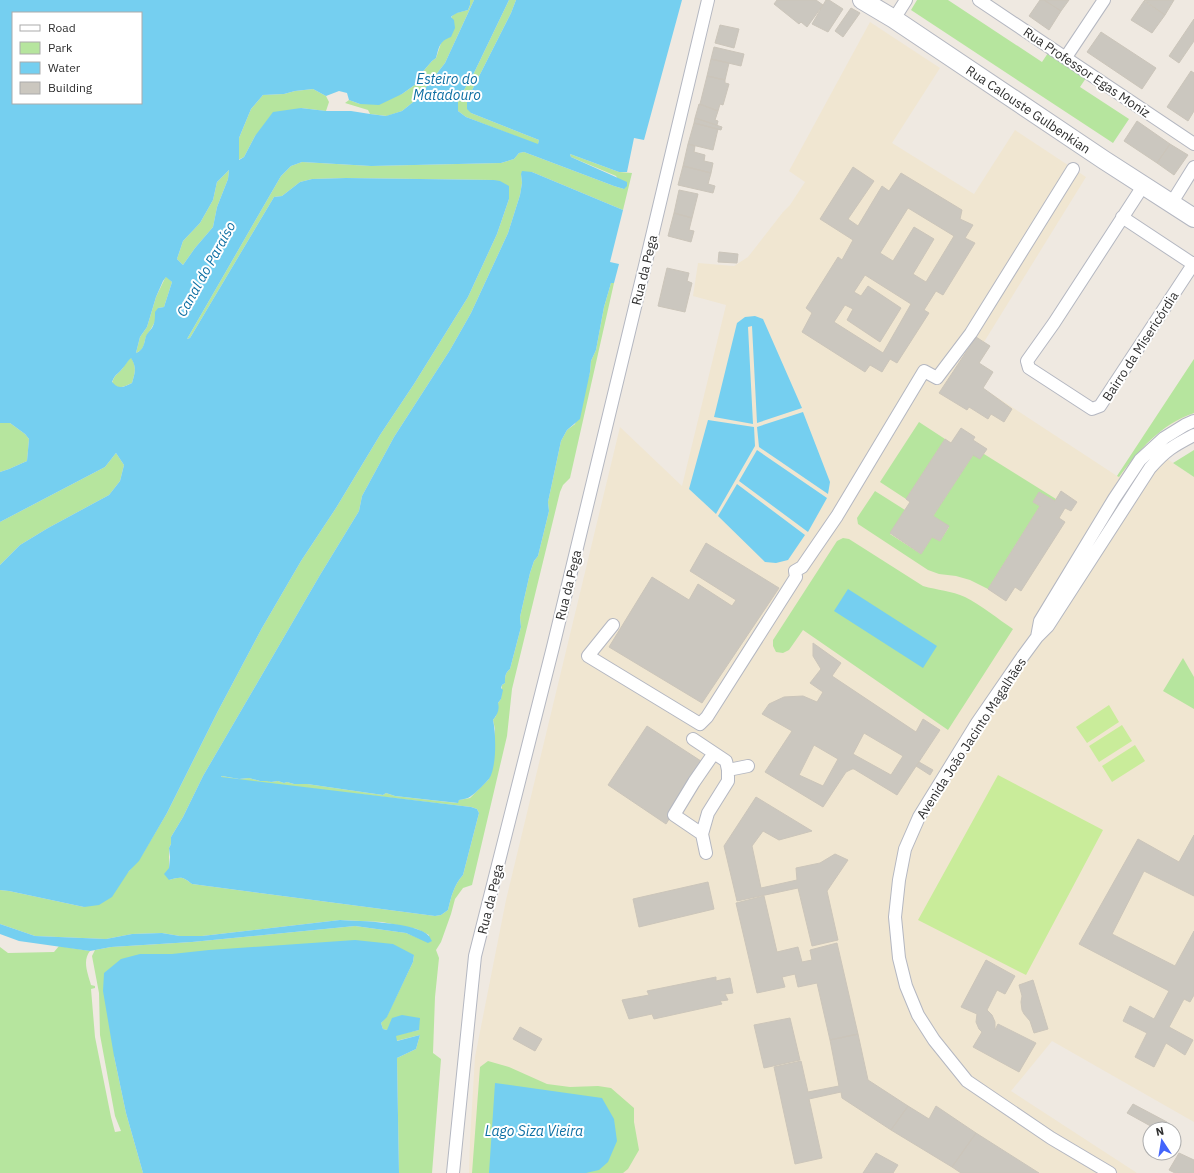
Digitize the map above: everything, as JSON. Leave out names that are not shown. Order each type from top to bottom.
[{"type":"main road","name":"Rua Calouste Gulbenkian","points":[[862,0],[894,19],[1143,186],[1194,218]]},
{"type":"street","name":"Rua da Pega","points":[[453,1173],[475,956],[557,631],[708,0]]},
{"type":"street","points":[[894,19],[906,0]]},
{"type":"street","name":"Rua Professor Egas Moniz","points":[[979,0],[1194,144]]},
{"type":"street","points":[[1066,57],[1104,0]]},
{"type":"street","points":[[1171,204],[1194,167]]},
{"type":"street","points":[[613,625],[582,656],[700,724],[796,578],[795,571],[802,567],[838,516],[924,371],[937,378],[971,333],[1073,169]]},
{"type":"street","name":"Bairro da Misericórdia","points":[[1122,217],[1194,264],[1100,406],[1092,410],[1029,368],[1027,361],[1054,323],[1122,217],[1143,186]]},
{"type":"street","name":"Avenida João Jacinto Magalhães","points":[[1037,637],[1040,621],[1108,497],[1140,460],[1164,438],[1194,421]]},
{"type":"street","name":"Avenida João Jacinto Magalhães","points":[[1110,1173],[1051,1138],[967,1081],[934,1040],[918,1015],[906,986],[899,958],[895,917],[899,880],[905,849],[919,817],[1006,680],[1037,637],[1048,626],[1150,468],[1161,455],[1172,446],[1194,435]]},
{"type":"street","points":[[693,739],[726,761],[728,770],[728,781],[708,813],[702,834],[706,853]]},
{"type":"street","points":[[702,834],[674,815],[714,753]]},
{"type":"street","points":[[728,770],[748,766]]},
{"type":"shaded area","points":[[870,22],[940,68],[892,143],[974,194],[1015,130],[1086,177],[984,342],[990,346],[979,363],[993,372],[983,388],[1117,476],[1194,359],[1194,413],[1163,429],[1145,444],[1194,477],[1194,1122],[1052,1041],[1011,1091],[1137,1173],[469,1173],[475,1057],[506,900],[620,427],[682,486],[726,305],[693,296],[698,263],[734,266],[748,257],[790,205],[805,182],[789,171]]},
{"type":"green space","points":[[470,0],[474,0],[445,63],[417,99],[402,111],[387,116],[370,114],[368,110],[345,103],[349,100],[360,104],[402,94],[416,84],[419,76],[436,58],[441,43],[445,39],[452,16],[456,13],[468,10]]},
{"type":"green space","points":[[509,0],[516,0],[511,13],[467,100],[471,113],[539,140],[538,145],[466,117],[458,111],[458,100],[473,75]]},
{"type":"green space","points":[[917,0],[948,0],[1042,62],[1048,53],[1086,78],[1080,87],[1129,119],[1113,143],[911,10]]},
{"type":"green space","points":[[313,89],[326,96],[329,102],[326,111],[301,108],[255,136],[244,157],[238,160],[239,138],[251,109],[263,95],[284,94]]},
{"type":"green space","points":[[524,152],[624,189],[616,176],[571,157],[570,154],[619,172],[632,173],[623,210],[532,172],[521,174],[522,183],[520,195],[508,233],[471,313],[450,350],[394,437],[362,496],[359,511],[203,776],[183,817],[171,837],[171,844],[169,848],[169,880],[181,878],[192,884],[435,916],[441,915],[448,910],[455,887],[463,875],[479,813],[477,809],[471,807],[220,778],[222,776],[239,779],[249,778],[260,781],[267,780],[271,782],[278,781],[284,783],[307,784],[383,795],[386,793],[395,796],[457,803],[459,800],[470,798],[489,779],[495,729],[493,720],[496,716],[498,703],[501,699],[502,685],[505,683],[507,672],[510,669],[521,627],[520,617],[530,573],[534,561],[538,556],[549,511],[548,502],[561,441],[567,430],[575,424],[590,372],[591,361],[596,350],[604,307],[611,283],[614,283],[570,478],[563,485],[560,492],[512,689],[507,736],[472,885],[463,888],[455,899],[441,942],[436,950],[439,958],[435,997],[433,1053],[441,1059],[432,1173],[399,1173],[397,1058],[416,1049],[420,1035],[396,1041],[396,1035],[419,1030],[387,1030],[383,1029],[381,1023],[387,1016],[413,962],[414,955],[140,954],[114,1056],[126,1113],[143,1173],[0,1173],[0,947],[8,953],[54,952],[59,946],[90,951],[86,959],[86,963],[91,985],[95,986],[95,988],[91,989],[95,1037],[115,1132],[121,1131],[115,1116],[100,1035],[99,993],[92,956],[95,950],[111,947],[192,942],[355,926],[406,933],[428,942],[429,935],[417,929],[382,922],[340,920],[202,936],[180,936],[162,933],[132,934],[106,939],[35,936],[0,924],[0,890],[84,907],[129,871],[142,855],[167,813],[218,711],[262,628],[301,561],[336,508],[380,435],[414,384],[468,297],[497,234],[509,199],[494,180],[346,178],[312,179],[300,182],[282,196],[274,197],[190,338],[187,339],[281,176],[291,166],[302,162],[371,166],[501,163],[514,159],[519,153]]},
{"type":"green space","points":[[229,170],[228,179],[217,207],[213,227],[183,265],[177,259],[183,241],[200,223],[213,200],[217,182]]},
{"type":"green space","points":[[166,276],[172,282],[164,307],[158,308],[157,316],[152,328],[147,334],[143,347],[136,353],[140,337],[147,327],[156,297]]},
{"type":"green space","points":[[131,357],[135,370],[132,383],[124,387],[117,387],[112,383],[114,378]]},
{"type":"green space","points":[[1194,359],[1194,413],[1171,424],[1161,431],[1143,448],[1119,477],[1117,476]]},
{"type":"green space","points":[[919,422],[945,439],[906,499],[880,482]]},
{"type":"green space","points":[[0,423],[10,423],[25,434],[29,439],[27,461],[0,472]]},
{"type":"green space","points":[[1194,450],[1194,477],[1173,463]]},
{"type":"green space","points":[[116,453],[124,465],[120,481],[109,495],[20,545],[0,565],[0,522],[105,467]]},
{"type":"green space","points":[[984,454],[1056,499],[1055,501],[1039,492],[1033,502],[1040,506],[988,589],[970,580],[956,576],[939,574],[928,570],[858,524],[857,518],[875,491],[905,510],[890,534],[921,554],[932,537],[940,541],[949,527],[933,516],[973,455]]},
{"type":"green space","points":[[843,538],[849,539],[923,586],[950,592],[971,600],[1013,629],[948,730],[803,630],[789,650],[783,653],[776,652],[773,646],[773,640],[837,541]]},
{"type":"green space","points":[[1183,658],[1194,677],[1194,709],[1163,691]]},
{"type":"green space","points":[[1109,705],[1119,722],[1087,743],[1076,727]]},
{"type":"green space","points":[[1122,725],[1132,741],[1099,762],[1089,746]]},
{"type":"green space","points":[[1135,745],[1145,761],[1112,782],[1102,766]]},
{"type":"green space","points":[[998,775],[1103,830],[1026,975],[918,920]]},
{"type":"green space","name":"Lago Siza Vieira","points":[[488,1061],[509,1067],[547,1084],[570,1087],[598,1086],[611,1088],[634,1108],[634,1122],[639,1150],[628,1169],[623,1173],[472,1173],[480,1067]]},
{"type":"water","points":[[0,0],[470,0],[468,10],[457,13],[451,17],[454,20],[455,28],[451,37],[442,43],[436,58],[419,76],[416,84],[402,94],[379,105],[360,104],[349,100],[347,93],[339,91],[326,96],[313,89],[284,94],[263,95],[251,109],[239,138],[239,160],[244,157],[255,136],[273,112],[301,108],[326,111],[351,111],[386,116],[402,111],[417,99],[445,63],[474,0],[509,0],[473,75],[458,100],[458,111],[466,117],[538,144],[539,140],[471,113],[467,109],[467,100],[511,13],[516,0],[682,0],[644,140],[634,138],[627,172],[619,172],[570,154],[571,157],[627,182],[627,186],[624,189],[524,152],[519,153],[514,159],[501,163],[371,166],[302,162],[291,166],[281,176],[187,339],[190,338],[274,197],[282,196],[300,182],[312,179],[346,178],[494,180],[500,181],[509,186],[509,199],[497,234],[468,297],[414,384],[380,435],[336,508],[301,561],[262,628],[218,711],[167,813],[139,861],[129,871],[112,897],[99,905],[84,907],[0,890],[0,565],[20,545],[109,495],[120,481],[124,465],[116,453],[105,467],[0,522],[0,472],[27,461],[29,439],[25,434],[10,423],[0,423]],"holes":[[[229,170],[228,179],[217,207],[213,227],[183,265],[177,259],[183,241],[200,223],[213,200],[217,182]],[[166,277],[172,282],[164,307],[158,308],[155,312],[153,326],[146,335],[142,348],[136,353],[140,337],[147,327],[156,297]],[[131,358],[135,367],[132,383],[124,387],[119,387],[112,382],[113,379]]]},
{"type":"water","points":[[522,171],[532,172],[623,210],[610,262],[619,264],[614,283],[611,283],[604,307],[596,350],[591,361],[580,419],[567,430],[561,441],[548,502],[549,511],[538,556],[534,561],[530,573],[520,617],[521,627],[510,669],[507,672],[505,683],[501,688],[503,690],[501,699],[498,703],[498,712],[493,720],[495,733],[495,758],[492,774],[478,791],[470,797],[459,800],[458,803],[395,796],[386,793],[383,795],[307,784],[260,781],[249,778],[239,779],[221,777],[471,807],[477,809],[479,813],[463,875],[455,887],[448,910],[441,915],[435,916],[192,884],[181,878],[169,880],[164,874],[169,868],[169,848],[171,844],[171,837],[183,817],[203,776],[359,511],[362,496],[394,437],[450,350],[471,313],[508,233],[520,195]]},
{"type":"water","points":[[755,316],[763,319],[802,408],[757,423],[752,326],[748,327],[753,424],[714,417],[737,323],[745,317]]},
{"type":"water","points":[[803,412],[830,482],[828,494],[759,447],[757,427]]},
{"type":"water","points":[[708,420],[754,427],[755,446],[716,514],[689,489]]},
{"type":"water","points":[[757,450],[827,498],[808,532],[739,481]]},
{"type":"water","points":[[737,484],[805,535],[788,560],[776,563],[765,562],[718,516]]},
{"type":"water","points":[[848,589],[937,646],[923,668],[834,611]]},
{"type":"water","points":[[340,920],[401,925],[423,931],[432,941],[428,943],[406,933],[355,926],[192,942],[111,947],[90,951],[19,941],[0,934],[0,924],[35,936],[106,939],[132,934],[162,933],[180,936],[202,936]]},
{"type":"water","points":[[355,940],[393,944],[414,955],[413,962],[387,1017],[381,1023],[383,1029],[387,1030],[392,1018],[402,1015],[420,1018],[419,1030],[396,1036],[397,1041],[420,1035],[416,1049],[397,1058],[399,1173],[143,1173],[126,1113],[114,1056],[103,991],[104,973],[121,959],[140,954],[172,954]]},
{"type":"water","name":"Lago Siza Vieira","points":[[495,1083],[602,1098],[614,1119],[617,1141],[608,1162],[599,1170],[586,1173],[489,1173]]},
{"type":"building","points":[[777,0],[816,0],[823,5],[807,27],[801,22],[799,24],[774,4]]},
{"type":"building","points":[[826,0],[829,0],[843,9],[828,32],[812,24]]},
{"type":"building","points":[[1040,0],[1044,0],[1061,11],[1049,30],[1029,16]]},
{"type":"building","points":[[1044,0],[1069,0],[1061,11]]},
{"type":"building","points":[[1144,0],[1174,0],[1165,15]]},
{"type":"building","points":[[1144,1],[1165,15],[1152,33],[1131,20]]},
{"type":"building","points":[[851,8],[860,13],[843,37],[835,31]]},
{"type":"building","points":[[1194,19],[1194,41],[1179,63],[1169,56]]},
{"type":"building","points":[[720,25],[739,29],[734,48],[715,43]]},
{"type":"building","points":[[1101,32],[1156,68],[1142,89],[1087,52]]},
{"type":"building","points":[[714,47],[744,54],[741,66],[711,59]]},
{"type":"building","points":[[711,59],[729,63],[725,80],[707,76]]},
{"type":"building","points":[[1191,71],[1194,73],[1194,111],[1188,121],[1167,107]]},
{"type":"building","points":[[707,76],[725,80],[725,83],[729,84],[723,105],[720,104],[718,111],[700,104]]},
{"type":"building","points":[[699,104],[718,111],[715,120],[718,121],[717,125],[695,118]]},
{"type":"building","points":[[695,118],[722,127],[721,130],[694,123]]},
{"type":"building","points":[[1137,121],[1170,144],[1157,163],[1124,141]]},
{"type":"building","points":[[694,123],[718,129],[713,150],[688,144]]},
{"type":"building","points":[[688,144],[695,146],[694,152],[705,155],[704,161],[713,163],[711,173],[683,166]]},
{"type":"building","points":[[1170,144],[1188,155],[1174,175],[1157,163]]},
{"type":"building","points":[[683,166],[711,173],[708,184],[715,186],[713,193],[678,185]]},
{"type":"building","points":[[853,167],[874,181],[848,219],[858,226],[882,186],[889,191],[901,173],[962,210],[960,219],[973,225],[965,238],[975,243],[943,295],[936,291],[924,310],[929,313],[897,363],[890,359],[882,372],[870,365],[865,372],[802,332],[812,313],[806,308],[838,257],[842,260],[853,240],[820,219]],"holes":[[[908,208],[954,236],[926,282],[913,274],[934,239],[914,227],[893,261],[880,253]],[[865,275],[911,304],[883,353],[834,322],[845,305],[853,309],[847,320],[880,342],[901,308],[868,286],[861,296],[854,292]]]},
{"type":"building","points":[[679,190],[698,194],[692,218],[674,213]]},
{"type":"building","points":[[674,213],[692,218],[689,230],[694,231],[691,242],[668,236]]},
{"type":"building","points":[[719,252],[738,254],[737,263],[718,262]]},
{"type":"building","points":[[667,268],[689,273],[687,281],[692,283],[685,312],[658,306]]},
{"type":"building","points":[[976,337],[990,346],[979,363],[993,372],[983,388],[1012,409],[1004,422],[991,414],[988,419],[969,407],[967,410],[939,393]]},
{"type":"building","points":[[961,428],[975,437],[973,440],[987,449],[980,459],[973,455],[933,516],[949,526],[940,541],[932,537],[921,554],[890,533],[910,502],[906,499],[945,439],[951,443]]},
{"type":"building","points":[[1061,491],[1077,502],[1071,511],[1065,508],[1059,518],[1065,522],[1021,591],[1015,587],[1006,601],[988,589],[1040,506],[1033,502],[1039,492],[1055,501]]},
{"type":"building","points":[[706,543],[779,588],[702,703],[609,647],[652,577],[689,600],[698,584],[732,606],[736,600],[690,571]]},
{"type":"building","points":[[813,643],[841,663],[832,676],[916,732],[923,719],[940,730],[897,795],[852,769],[846,772],[823,807],[765,772],[792,731],[762,714],[769,704],[784,697],[803,696],[817,702],[823,692],[810,683],[821,669],[813,656]],"holes":[[[864,733],[903,756],[891,775],[853,754]],[[814,745],[838,759],[823,786],[799,775]]]},
{"type":"building","points":[[647,726],[704,763],[666,824],[608,785]]},
{"type":"building","points":[[919,762],[933,770],[930,775],[916,766]]},
{"type":"building","points":[[756,797],[812,831],[779,840],[763,831],[752,846],[761,888],[797,880],[796,868],[820,863],[835,854],[848,860],[827,891],[838,940],[812,946],[798,888],[737,901],[724,846]]},
{"type":"building","points":[[1194,835],[1194,896],[1144,871],[1112,934],[1175,966],[1194,931],[1194,995],[1190,1002],[1184,999],[1169,1027],[1193,1040],[1185,1055],[1166,1043],[1154,1067],[1135,1057],[1147,1033],[1123,1021],[1130,1006],[1154,1019],[1169,991],[1079,944],[1138,839],[1179,862]]},
{"type":"building","points":[[708,882],[714,909],[639,927],[633,899]]},
{"type":"building","points":[[764,896],[777,952],[798,947],[802,962],[812,960],[810,950],[837,943],[858,1034],[830,1040],[817,983],[798,987],[795,974],[782,977],[785,987],[757,993],[736,903]]},
{"type":"building","points":[[986,960],[1015,976],[1005,994],[997,990],[987,1010],[992,1015],[995,1022],[995,1030],[998,1024],[1036,1043],[1019,1072],[973,1047],[982,1032],[976,1022],[977,1014],[961,1007]]},
{"type":"building","points":[[716,977],[716,981],[730,978],[733,993],[725,994],[728,1000],[720,1001],[722,1004],[654,1019],[652,1014],[629,1019],[622,1000],[649,995],[647,991]]},
{"type":"building","points":[[1033,980],[1048,1029],[1034,1033],[1030,1021],[1022,1010],[1022,996],[1019,985]]},
{"type":"building","points":[[790,1018],[800,1060],[764,1068],[754,1025]]},
{"type":"building","points":[[520,1027],[542,1039],[535,1051],[513,1039]]},
{"type":"building","points":[[858,1034],[868,1080],[908,1106],[891,1130],[842,1098],[841,1092],[809,1099],[822,1158],[795,1164],[774,1067],[801,1061],[808,1092],[839,1086],[830,1040]]},
{"type":"building","points":[[1133,1104],[1165,1121],[1142,1121],[1127,1113]]},
{"type":"building","points":[[908,1106],[929,1119],[936,1106],[976,1133],[952,1167],[891,1130]]},
{"type":"building","points":[[976,1133],[1039,1173],[961,1173],[952,1167]]},
{"type":"building","points":[[876,1153],[898,1165],[893,1173],[863,1173]]},
{"type":"building","points":[[1182,1154],[1194,1160],[1194,1173],[1175,1173],[1169,1170],[1174,1161],[1182,1161]]},
{"type":"water label","name":"Esteiro do Matadouro","points":[[447,88]]},
{"type":"water label","name":"Canal do Paraíso","points":[[206,269]]}]
